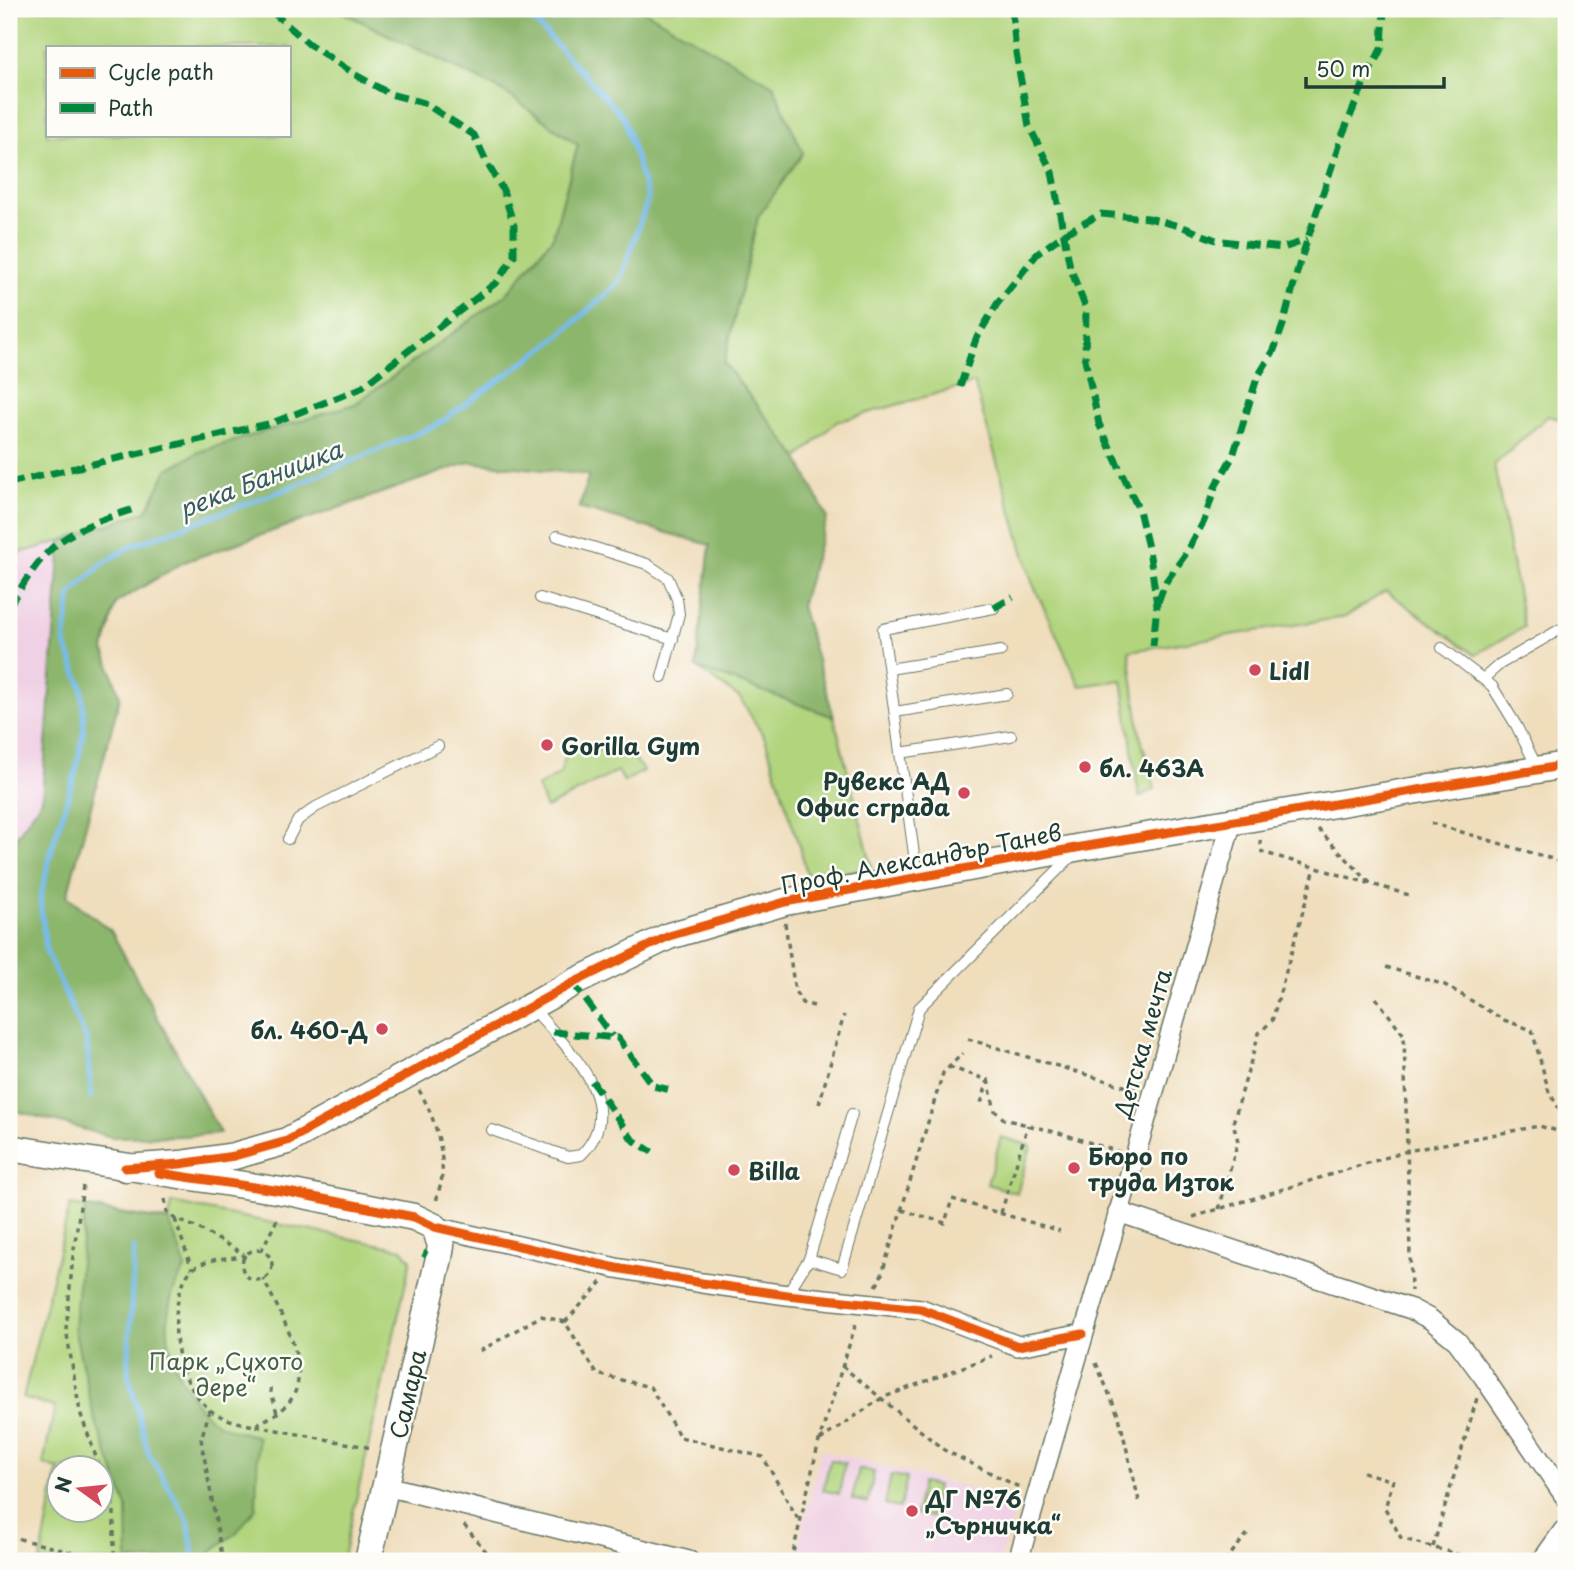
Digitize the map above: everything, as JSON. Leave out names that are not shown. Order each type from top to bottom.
[{"type":"street","name":"Проф. Александър Танев","points":[[124,1168],[234,1156],[287,1141],[532,1006],[669,936],[785,902],[1081,847],[1566,765]]},
{"type":"street","name":"Детска мечта","points":[[1018,1561],[1153,1094],[1243,819]]},
{"type":"street","points":[[287,1141],[274,1150],[266,1167],[267,1176],[273,1185],[288,1192]]},
{"type":"street","points":[[9,1148],[288,1192],[414,1217],[435,1227],[616,1268],[787,1295],[921,1309],[1018,1346],[1083,1334]]},
{"type":"street","points":[[1118,1212],[1411,1309],[1430,1319],[1457,1341],[1566,1498]]},
{"type":"street","name":"Самара","points":[[368,1561],[439,1258],[440,1246],[435,1227]]},
{"type":"street","points":[[386,1486],[689,1561]]},
{"type":"street","points":[[1546,1561],[1566,1533]]},
{"type":"lane","points":[[557,536],[647,564],[668,578],[677,599],[679,614],[662,677]]},
{"type":"lane","points":[[540,598],[673,639]]},
{"type":"lane","points":[[917,877],[883,629],[994,608]]},
{"type":"lane","points":[[1484,678],[1500,664],[1566,626]]},
{"type":"lane","points":[[1442,648],[1492,686],[1539,770]]},
{"type":"lane","points":[[889,669],[1001,651]]},
{"type":"lane","points":[[895,712],[1007,694]]},
{"type":"lane","points":[[900,753],[1011,736]]},
{"type":"lane","points":[[288,839],[298,820],[316,807],[438,746]]},
{"type":"lane","points":[[809,1259],[842,1269],[919,1009],[1081,847]]},
{"type":"lane","points":[[492,1130],[568,1157],[581,1155],[597,1132],[599,1104],[592,1081],[532,1006]]},
{"type":"lane","points":[[787,1295],[809,1259],[852,1114]]},
{"type":"path","points":[[1300,809],[1373,885]]},
{"type":"path","points":[[1243,819],[1262,852],[1409,895]]},
{"type":"path","points":[[1431,823],[1566,863]]},
{"type":"path","points":[[1219,1210],[1238,1141],[1233,1123],[1259,1033],[1272,1021],[1315,869]]},
{"type":"path","points":[[785,902],[786,937],[795,991],[802,1003],[818,1007]]},
{"type":"path","points":[[1386,967],[1445,985],[1504,1020],[1532,1030],[1549,1092],[1566,1120]]},
{"type":"path","points":[[1376,998],[1404,1035],[1411,1309]]},
{"type":"path","points":[[819,1104],[844,1015]]},
{"type":"path","points":[[968,1039],[1153,1094]]},
{"type":"path","points":[[791,1561],[819,1441],[841,1365],[863,1304],[880,1280],[943,1073],[963,1054]]},
{"type":"path","points":[[949,1067],[988,1080]]},
{"type":"path","points":[[409,1073],[431,1114],[440,1143],[442,1180],[436,1200],[435,1227]]},
{"type":"path","points":[[975,1099],[982,1101],[988,1080]]},
{"type":"path","points":[[988,1080],[995,1111],[1004,1119],[1108,1148]]},
{"type":"path","points":[[1001,1213],[1028,1125]]},
{"type":"path","points":[[1162,1227],[1407,1151],[1539,1126],[1566,1133]]},
{"type":"path","points":[[83,1185],[66,1329],[80,1412],[95,1454]]},
{"type":"path","points":[[165,1199],[167,1212],[175,1219],[219,1238],[246,1256]]},
{"type":"path","points":[[901,1210],[945,1223],[952,1199],[1060,1231]]},
{"type":"path","points":[[261,1251],[278,1218]]},
{"type":"path","points":[[175,1219],[192,1269]]},
{"type":"path","points":[[246,1256],[243,1265],[246,1274],[254,1279],[263,1278],[270,1271],[271,1261],[266,1253],[253,1251],[246,1256],[212,1260],[192,1269],[180,1289],[174,1322],[176,1349],[189,1384],[210,1410],[237,1422],[393,1453]]},
{"type":"path","points":[[565,1322],[616,1268]]},
{"type":"path","points":[[254,1426],[277,1413],[291,1400],[298,1384],[299,1363],[291,1338],[263,1278]]},
{"type":"path","points":[[480,1351],[541,1316],[565,1322],[597,1374],[650,1387],[680,1437],[763,1457],[800,1523]]},
{"type":"path","points":[[1083,1334],[1119,1417],[1140,1505]]},
{"type":"path","points":[[819,1441],[882,1398],[1018,1346]]},
{"type":"path","points":[[841,1365],[944,1450],[1037,1496]]},
{"type":"path","points":[[1433,1547],[1483,1376]]},
{"type":"path","points":[[270,1388],[277,1413]]},
{"type":"path","points":[[210,1410],[201,1439],[223,1561]]},
{"type":"path","points":[[1363,1472],[1393,1481],[1385,1508],[1401,1538],[1480,1561]]},
{"type":"path","points":[[444,1500],[494,1561]]},
{"type":"path","points":[[114,1524],[114,1561]]},
{"type":"path","points":[[1225,1561],[1249,1532]]},
{"type":"path","points":[[9,1540],[16,1538],[106,1561]]},
{"type":"path","points":[[120,1561],[134,1561]]},
{"type":"shaded area","points":[[61,541],[42,799],[9,848],[9,556]]},
{"type":"shaded area","name":"ДГ №76 „Сърничка“","points":[[821,1450],[1019,1501],[999,1561],[795,1561]]},
{"type":"green space","points":[[9,9],[336,9],[503,91],[578,144],[553,237],[507,294],[355,404],[199,452],[167,470],[147,511],[9,556]]},
{"type":"green space","points":[[336,9],[641,9],[773,85],[803,153],[758,217],[724,363],[798,458],[827,517],[801,606],[834,717],[696,667],[710,545],[579,508],[589,475],[470,462],[184,562],[116,603],[104,649],[120,697],[67,896],[111,931],[220,1133],[112,1137],[9,1109],[9,848],[42,799],[61,541],[147,511],[167,470],[199,452],[355,404],[507,294],[553,237],[578,145],[503,91]]},
{"type":"green space","points":[[641,9],[1566,9],[1566,420],[1548,416],[1494,465],[1524,627],[1475,655],[1386,591],[1345,617],[1129,651],[1140,735],[1155,789],[1139,797],[1122,680],[1080,686],[1032,582],[974,383],[836,422],[798,458],[724,363],[758,216],[803,153]]},
{"type":"green space","points":[[696,667],[834,717],[872,867],[808,880],[765,739],[740,698]]},
{"type":"green space","points":[[570,742],[635,759],[643,771],[624,782],[618,771],[546,808],[537,787],[560,774]]},
{"type":"green space","points":[[1001,1137],[1031,1146],[1017,1193],[987,1184]]},
{"type":"green space","name":"Парк „Сухото дере“","points":[[172,1203],[402,1249],[411,1260],[342,1561],[40,1561],[47,1524],[116,1524],[116,1454],[46,1454],[46,1465],[43,1464],[55,1407],[23,1398],[70,1205],[169,1221]]},
{"type":"green space","points":[[85,1208],[169,1221],[186,1268],[177,1283],[168,1315],[170,1348],[175,1364],[191,1395],[208,1417],[226,1428],[258,1437],[256,1508],[236,1533],[210,1552],[211,1561],[128,1561],[127,1507],[116,1477],[116,1454],[108,1454],[94,1417],[74,1328]]},
{"type":"green space","points":[[830,1460],[845,1463],[839,1494],[823,1490]]},
{"type":"green space","points":[[859,1469],[874,1472],[868,1503],[852,1499]]},
{"type":"green space","points":[[891,1475],[907,1478],[900,1508],[885,1505]]},
{"type":"green space","points":[[922,1483],[937,1486],[931,1517],[916,1514]]},
{"type":"waterway","name":"река Банишка","points":[[91,1097],[87,1041],[46,951],[40,899],[53,845],[76,771],[84,729],[82,687],[64,641],[71,594],[101,565],[131,546],[281,491],[437,425],[553,341],[620,282],[648,199],[624,118],[539,26],[515,9]]},
{"type":"waterway","name":"река Банишка","points":[[134,1247],[128,1373],[148,1452],[188,1520],[194,1561]]},
{"type":"marked path","points":[[9,483],[272,423],[359,389],[497,282],[514,256],[514,226],[503,190],[474,135],[424,103],[390,94],[354,74],[309,44],[269,9]]},
{"type":"marked path","points":[[1012,9],[1016,53],[1029,126],[1052,172],[1070,267],[1086,309],[1085,359],[1099,424],[1139,510],[1150,556],[1157,605],[1153,646]]},
{"type":"marked path","points":[[1158,602],[1165,583],[1204,521],[1215,487],[1233,456],[1257,378],[1274,350],[1342,136],[1382,47],[1384,9]]},
{"type":"marked path","points":[[960,387],[976,339],[997,304],[1037,254],[1064,234],[1101,214],[1148,218],[1183,227],[1216,240],[1246,244],[1283,248],[1307,240]]},
{"type":"marked path","points":[[9,606],[36,565],[66,537],[134,509]]},
{"type":"marked path","points":[[994,608],[1013,597]]},
{"type":"marked path","points":[[573,983],[612,1036]]},
{"type":"marked path","points":[[553,1032],[618,1038],[653,1086],[671,1090]]},
{"type":"marked path","points":[[592,1081],[632,1139],[652,1152]]},
{"type":"marked path","points":[[423,1253],[427,1255]]},
{"type":"cycle path","points":[[125,1168],[234,1156],[287,1141],[573,983],[669,936],[785,902],[1081,847],[1566,765]]},
{"type":"cycle path","points":[[159,1173],[288,1192],[414,1217],[435,1227],[616,1268],[787,1295],[921,1309],[1018,1346],[1083,1334]]},
{"type":"place","name":"Lidl","points":[[1255,670]]},
{"type":"place","name":"Gorilla Gym","points":[[547,745]]},
{"type":"place","name":"бл. 463А","points":[[1085,767]]},
{"type":"place","name":"Рувекс АД Офис сграда","points":[[964,793]]},
{"type":"place","name":"бл. 460-Д","points":[[382,1029]]},
{"type":"place","name":"Бюро по труда Изток","points":[[1074,1168]]},
{"type":"place","name":"Billa","points":[[734,1170]]},
{"type":"place","name":"ДГ №76 „Сърничка“","points":[[912,1511]]}]
